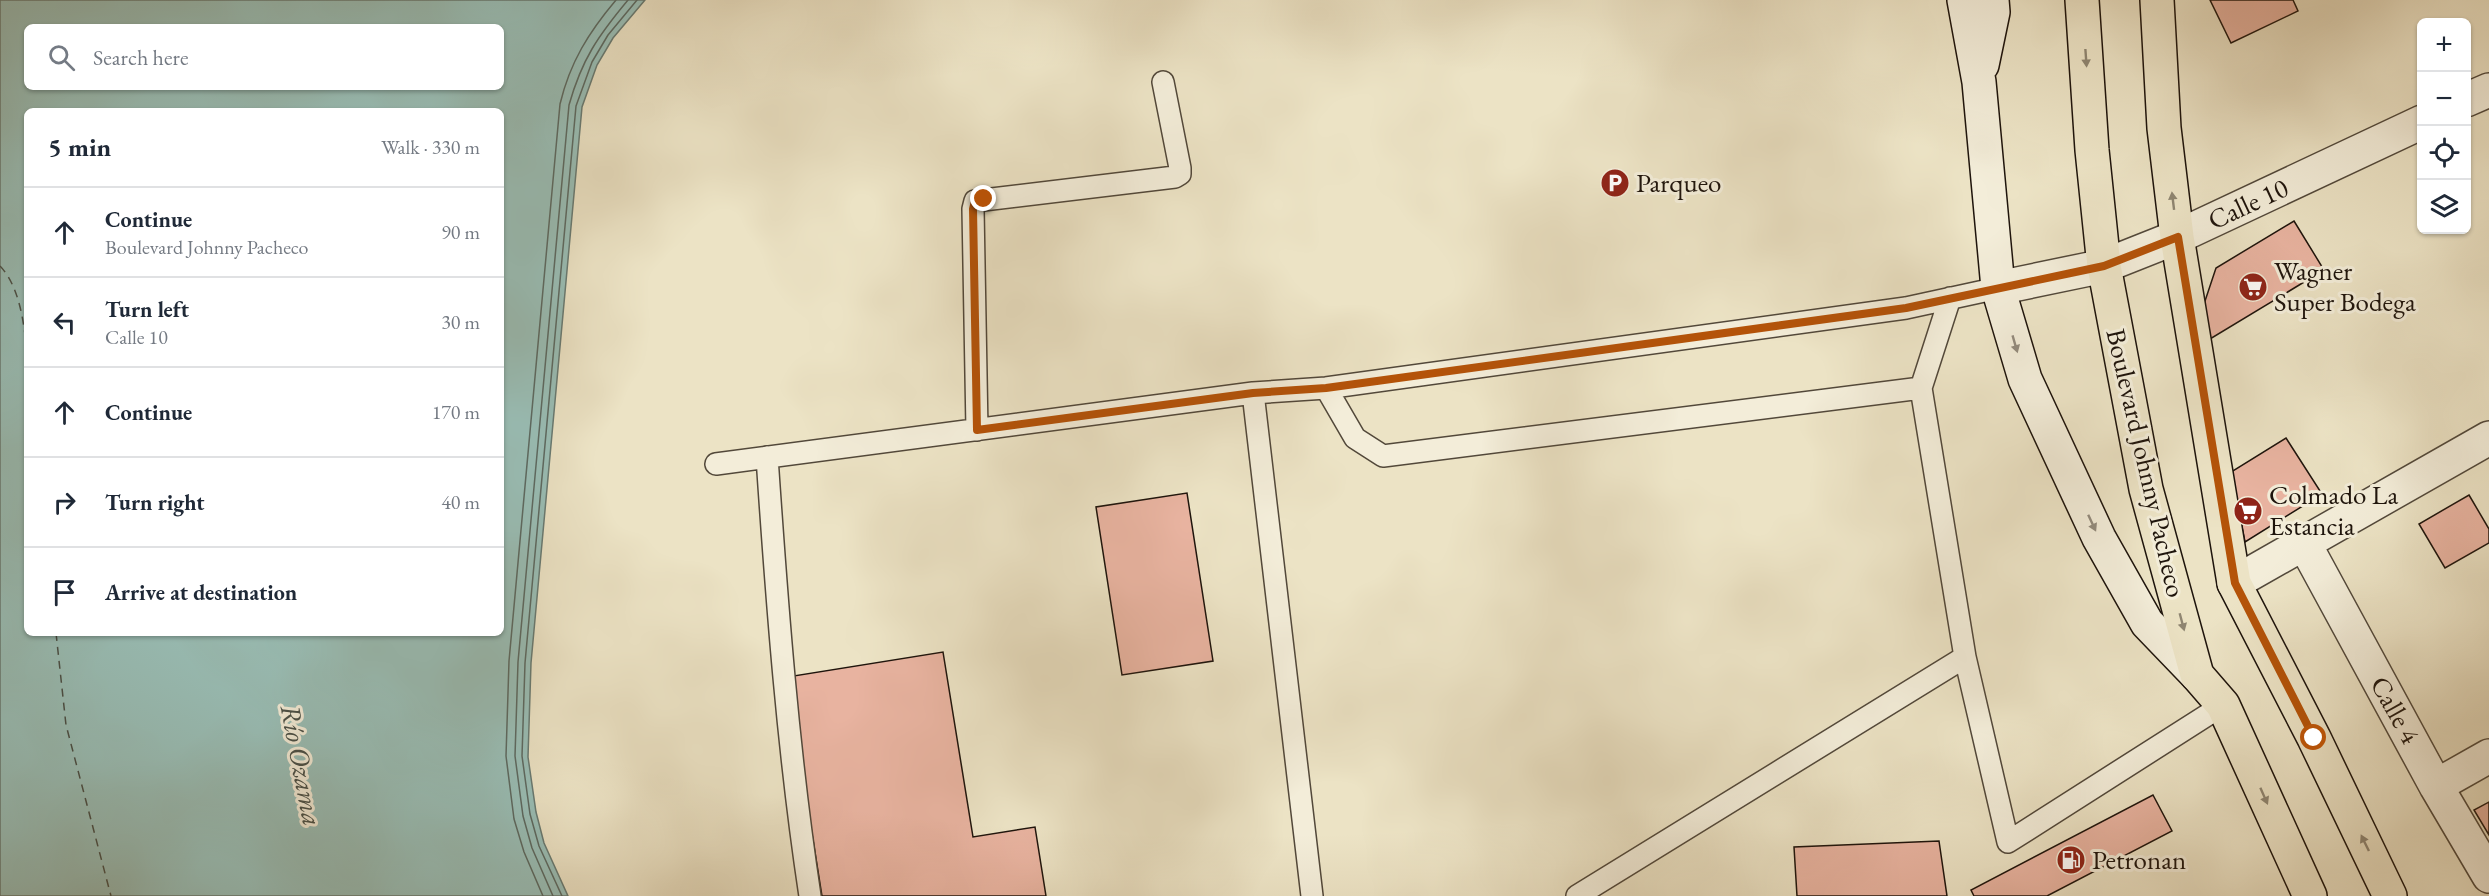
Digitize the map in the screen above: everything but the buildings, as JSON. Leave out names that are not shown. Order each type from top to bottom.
[{"type":"main road","name":"Boulevard Johnny Pacheco","points":[[2082,0],[2092,150],[2104,266],[2146,489],[2197,675],[2223,705],[2310,896]]},
{"type":"main road","points":[[2157,0],[2164,128],[2178,237],[2235,583],[2314,738],[2390,896]]},
{"type":"street","points":[[1964,0],[1979,82],[1998,288],[2025,379],[2099,538],[2147,623],[2197,675]]},
{"type":"street","points":[[1979,82],[1993,12],[1992,0]]},
{"type":"street","points":[[2471,98],[2489,90]]},
{"type":"street","name":"Calle 10","points":[[1998,288],[2104,266],[2178,237],[2417,124]]},
{"type":"street","points":[[2235,583],[2489,438]]},
{"type":"street","name":"Calle 4","points":[[2304,543],[2436,786],[2489,876]]},
{"type":"street","points":[[2436,786],[2489,756]]},
{"type":"lane","points":[[977,430],[973,209],[975,201],[1174,177],[1180,174],[1163,82]]},
{"type":"lane","points":[[716,464],[1253,393],[1326,388],[1906,308],[1998,288]]},
{"type":"lane","points":[[1950,298],[1921,388],[1965,657],[2008,842],[2223,705]]},
{"type":"lane","points":[[1326,388],[1355,438],[1383,456],[1921,388]]},
{"type":"lane","points":[[1253,393],[1311,896]]},
{"type":"lane","points":[[767,457],[779,634],[799,823],[810,896]]},
{"type":"lane","points":[[1577,896],[1965,657]]},
{"type":"water","name":"Río Ozama","points":[[0,0],[645,0],[613,38],[597,65],[582,107],[531,663],[528,757],[536,812],[544,843],[568,896],[0,896]]},
{"type":"ferry route","points":[[0,266],[17,295],[24,332]]},
{"type":"ferry route","points":[[56,636],[66,725],[111,896]]},
{"type":"place","name":"Parqueo","points":[[1615,183]]},
{"type":"place","name":"Wagner Super Bodega","points":[[2253,287]]},
{"type":"place","name":"Colmado La Estancia","points":[[2248,511]]},
{"type":"place","name":"Petronan","points":[[2071,860]]},
{"type":"route","points":[[984,199],[975,201],[973,209],[977,430],[1253,393],[1326,388],[1906,308],[2104,266],[2178,237],[2235,583],[2314,738]]}]
